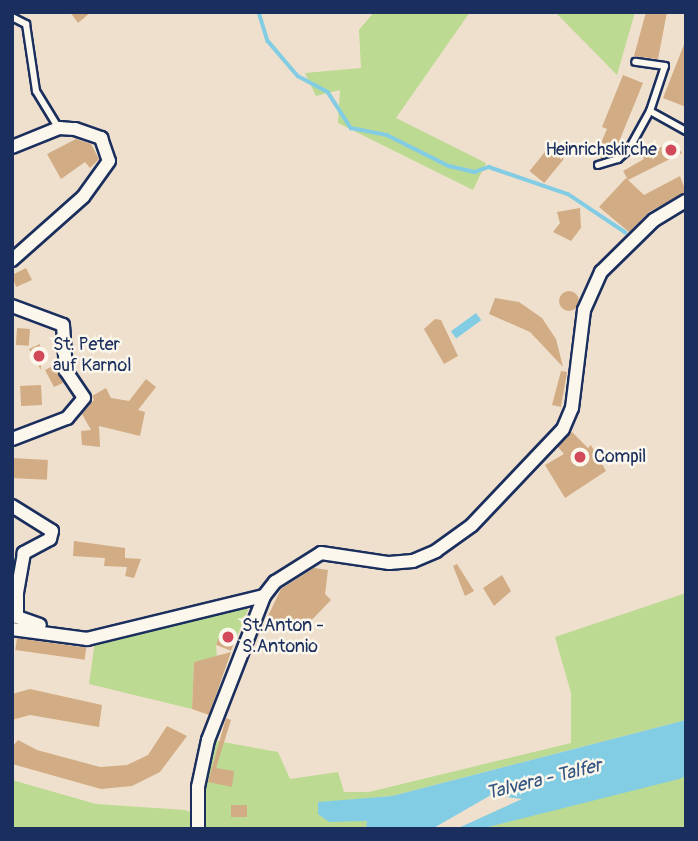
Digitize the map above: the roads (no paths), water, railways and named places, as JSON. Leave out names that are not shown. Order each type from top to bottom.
[{"type":"street","points":[[12,147],[60,128],[88,131],[101,138],[107,148],[108,167],[83,197],[12,261]]},
{"type":"street","points":[[198,824],[198,787],[208,740],[264,596],[286,571],[321,553],[367,561],[413,561],[436,551],[472,525],[564,429],[572,408],[584,310],[601,272],[654,220],[686,201]]},
{"type":"street","points":[[12,306],[62,325],[65,371],[84,398],[67,418],[12,439]]},
{"type":"street","points":[[12,506],[52,531],[50,539],[24,553],[18,617],[29,624],[72,630],[86,639]]},
{"type":"street","points":[[12,629],[86,639],[264,596]]},
{"type":"lane","points":[[12,18],[26,24],[36,91],[60,128]]},
{"type":"lane","points":[[598,165],[618,159],[629,149],[650,111],[665,66],[635,62]]},
{"type":"lane","points":[[650,111],[686,131]]},
{"type":"water","points":[[476,313],[481,320],[456,339],[451,331]]},
{"type":"water","name":"Talvera - Talfer","points":[[686,720],[686,776],[679,779],[480,829],[456,829],[522,799],[491,795],[432,829],[366,829],[367,821],[329,822],[318,814],[318,802],[392,796]]},
{"type":"waterway","points":[[259,12],[268,41],[298,76],[328,92],[351,128],[387,135],[449,166],[475,172],[489,167],[568,194],[625,232]]},
{"type":"place","name":"Heinrichskirche","points":[[671,150]]},
{"type":"place","name":"St. Peter auf Karnol","points":[[39,356]]},
{"type":"place","name":"Compil","points":[[580,457]]},
{"type":"place","name":"St.Anton - S.Antonio","points":[[228,637]]}]
